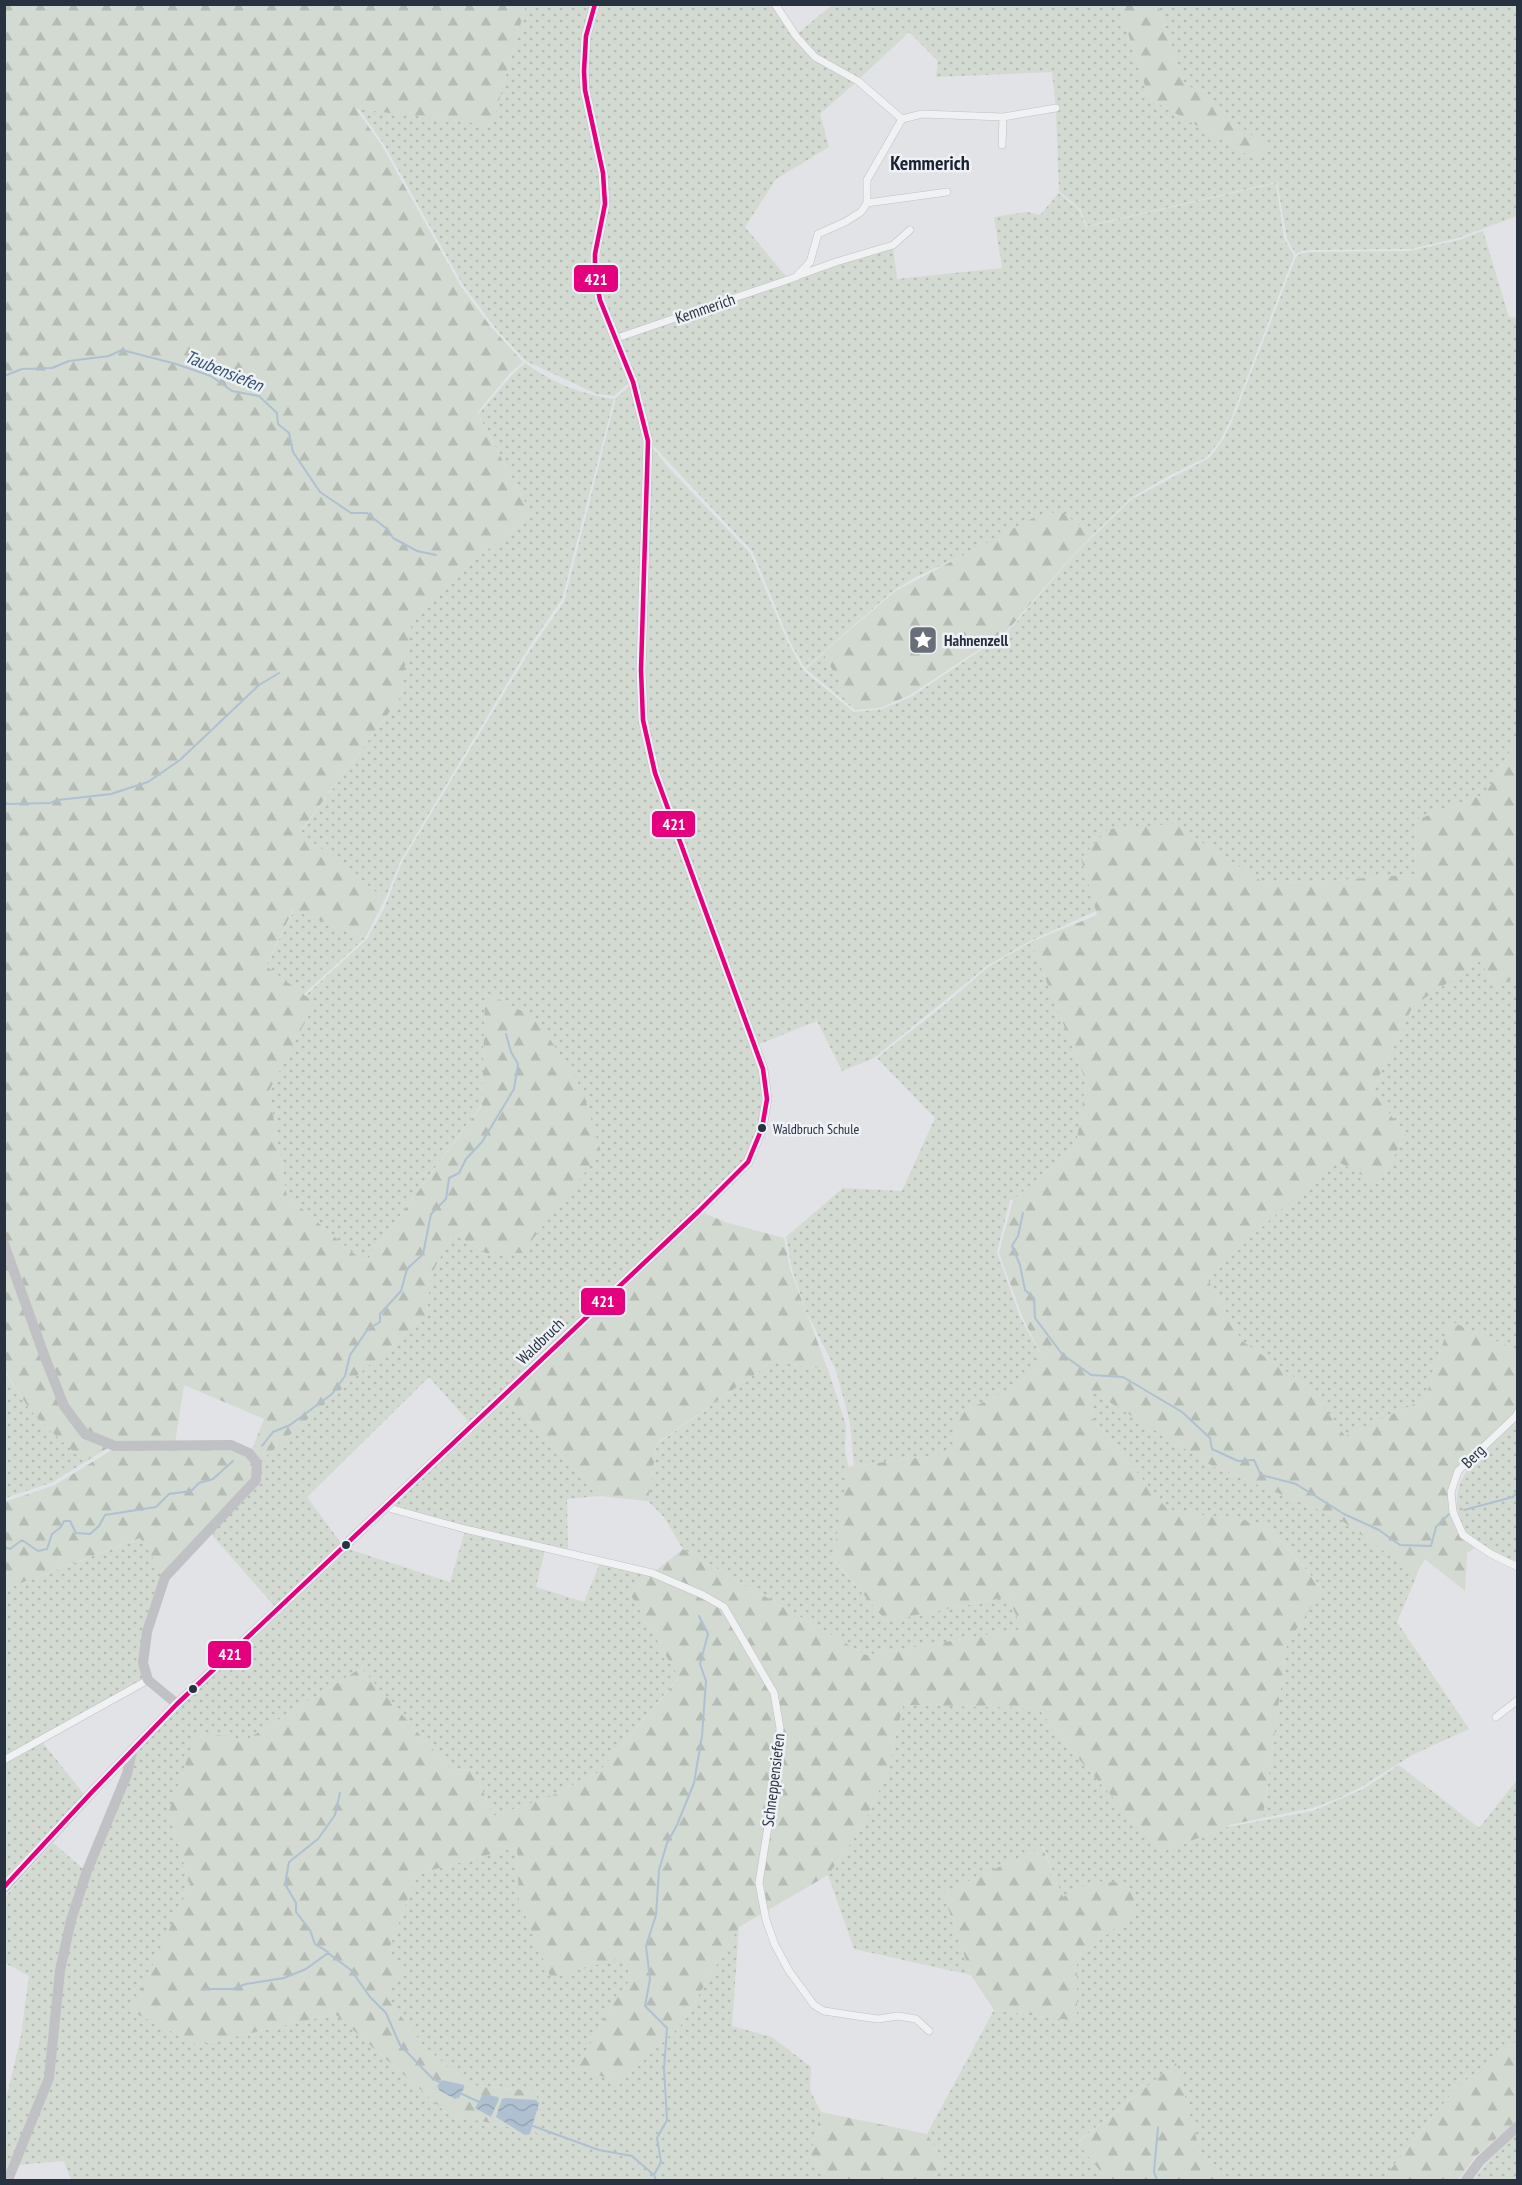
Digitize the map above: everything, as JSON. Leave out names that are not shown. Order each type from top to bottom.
[{"type":"street","name":"Waldbruch","points":[[4,1888],[177,1704],[748,1162],[762,1128],[766,1099],[763,1069],[655,773],[643,720],[642,670],[648,441],[633,382],[600,300],[595,274],[596,254],[605,204],[603,173],[585,90],[584,71],[586,36],[595,4]]},
{"type":"street","points":[[775,4],[796,36],[815,57],[858,81],[902,119]]},
{"type":"street","points":[[796,277],[810,262],[818,234],[861,212],[867,203],[867,180],[902,119],[922,114],[1003,117],[1056,108]]},
{"type":"street","points":[[1002,145],[1003,117]]},
{"type":"street","points":[[867,203],[947,192]]},
{"type":"street","name":"Kemmerich","points":[[614,339],[836,262],[893,245],[910,230]]},
{"type":"street","points":[[4,1244],[64,1406],[86,1434],[115,1446],[231,1445],[249,1453],[257,1463],[256,1480],[165,1577],[147,1632],[143,1663],[148,1680],[177,1704]]},
{"type":"street","name":"Berg","points":[[1518,1412],[1458,1471],[1451,1492],[1453,1512],[1463,1535],[1484,1550],[1518,1567]]},
{"type":"street","name":"Schneppensiefen","points":[[385,1508],[652,1573],[703,1595],[724,1607],[774,1693],[780,1728],[778,1763],[759,1883],[766,1920],[775,1945],[789,1971],[814,2005],[824,2011],[878,2019],[898,2016],[916,2019],[929,2031]]},
{"type":"street","points":[[4,1760],[148,1680]]},
{"type":"street","points":[[1496,1717],[1518,1700]]},
{"type":"street","points":[[8,2181],[49,2078],[60,1971],[71,1920],[87,1871],[128,1774],[132,1751]]},
{"type":"street","points":[[1466,2181],[1480,2161],[1518,2126]]},
{"type":"green space","points":[[773,4],[814,59],[856,82],[820,114],[829,147],[776,179],[745,227],[788,279],[617,337],[603,300],[598,274],[607,204],[588,90],[589,37],[597,5]]},
{"type":"green space","points":[[5,5],[526,5],[492,125],[356,109],[382,146],[460,285],[491,327],[523,362],[510,373],[477,413],[532,515],[468,565],[412,621],[400,698],[300,832],[385,899],[365,938],[293,910],[266,966],[315,1003],[269,1091],[287,1196],[365,1263],[482,1105],[485,992],[537,1019],[582,1089],[601,1152],[522,1253],[486,1253],[453,1233],[430,1277],[427,1314],[259,1462],[251,1452],[264,1419],[184,1385],[175,1443],[114,1444],[85,1462],[43,1424],[28,1407],[5,1371]]},
{"type":"green space","points":[[526,5],[591,5],[582,35],[602,204],[593,274],[631,381],[614,396],[597,394],[526,361],[497,330],[463,285],[385,146],[359,109],[492,125]]},
{"type":"green space","points":[[832,5],[1119,5],[1149,98],[1255,159],[1265,146],[1183,81],[1158,5],[1517,5],[1517,216],[1458,238],[1411,249],[1311,250],[1296,254],[1287,239],[1277,182],[1087,226],[1080,209],[1059,191],[1056,108],[1052,72],[936,77],[938,61],[909,32],[859,79],[816,57],[796,35]]},
{"type":"green space","points":[[1119,5],[1158,5],[1183,81],[1266,146],[1255,159],[1149,98]]},
{"type":"green space","points":[[1276,183],[1284,238],[1294,256],[1231,419],[1221,439],[1207,457],[1131,498],[1092,536],[1061,511],[914,578],[893,591],[805,668],[790,642],[753,552],[649,441],[618,341],[836,263],[893,248],[897,279],[1002,268],[994,217],[1027,212],[1040,215],[1059,193],[1079,210],[1086,227]]},
{"type":"green space","points":[[1483,231],[1509,317],[1517,318],[1517,740],[1485,794],[1416,820],[1415,874],[1304,883],[1260,881],[1174,824],[1093,897],[1096,911],[1030,941],[987,966],[874,1058],[842,1071],[817,1021],[757,1045],[658,773],[646,721],[650,445],[750,553],[788,643],[804,671],[854,712],[882,709],[911,697],[1008,632],[1071,558],[1132,499],[1209,458],[1223,440],[1233,419],[1296,257],[1302,253],[1312,252],[1409,251],[1459,240]]},
{"type":"green space","points":[[525,363],[567,387],[614,399],[562,599],[529,647],[401,860],[385,899],[300,833],[400,698],[411,621],[468,565],[532,515],[478,414]]},
{"type":"green space","points":[[631,385],[643,441],[641,721],[760,1069],[764,1096],[759,1127],[745,1161],[471,1424],[429,1377],[307,1497],[341,1543],[276,1608],[212,1535],[259,1462],[427,1314],[430,1277],[453,1233],[486,1253],[485,993],[482,1104],[365,1263],[287,1196],[269,1091],[314,1004],[305,996],[367,939],[384,909],[403,860],[531,649],[564,602],[616,398]]},
{"type":"green space","points":[[1061,511],[1092,536],[1007,631],[910,695],[880,708],[855,710],[823,653],[894,592],[1037,516]]},
{"type":"green space","points":[[823,653],[855,710],[806,669]]},
{"type":"green space","points":[[1517,740],[1517,976],[1497,988],[1480,961],[1413,1006],[1372,1091],[1406,1135],[1378,1184],[1335,1160],[1207,1278],[1242,1341],[1311,1389],[1345,1436],[1425,1399],[1450,1321],[1517,1350],[1517,1403],[1514,1415],[1496,1429],[1455,1471],[1457,1527],[1476,1547],[1467,1553],[1465,1591],[1425,1559],[1416,1575],[1337,1517],[1214,1467],[1090,1390],[1092,1418],[1168,1510],[1266,1524],[1323,1590],[1287,1643],[1263,1818],[1229,1825],[1162,1852],[1083,1764],[1038,1708],[903,1705],[888,1771],[862,1827],[828,1875],[739,1927],[681,2025],[621,2082],[577,2069],[608,2011],[632,1977],[621,1958],[551,1978],[519,1901],[517,1847],[417,1874],[389,1949],[402,1970],[387,1998],[423,2045],[468,2085],[536,2091],[541,2134],[448,2114],[335,2014],[198,2045],[131,2011],[190,1885],[169,1811],[197,1731],[246,1740],[361,1668],[450,1769],[474,1770],[493,1816],[549,1797],[599,1772],[679,1678],[629,1592],[683,1549],[866,1655],[1022,1629],[1008,1597],[886,1621],[833,1558],[848,1467],[956,1452],[955,1416],[1014,1387],[1044,1360],[1022,1316],[999,1253],[1013,1200],[1076,1146],[1086,1081],[1031,942],[1097,915],[1081,858],[1108,829],[1174,824],[1261,881],[1304,883],[1415,874],[1416,820],[1485,794]]},
{"type":"green space","points":[[294,910],[365,938],[303,995],[266,966]]},
{"type":"green space","points":[[1031,942],[1086,1081],[1076,1146],[1013,1200],[1010,1200],[997,1252],[1020,1317],[1044,1360],[1014,1387],[955,1416],[956,1452],[854,1466],[850,1423],[836,1370],[806,1311],[792,1269],[786,1237],[843,1188],[902,1191],[935,1118],[877,1058],[988,967]]},
{"type":"green space","points":[[1480,961],[1497,988],[1517,976],[1517,1350],[1450,1321],[1425,1399],[1345,1436],[1311,1389],[1242,1341],[1207,1278],[1335,1159],[1378,1184],[1406,1135],[1372,1091],[1413,1006]]},
{"type":"green space","points":[[701,1212],[728,1223],[784,1238],[790,1269],[828,1370],[774,1361],[657,1443],[648,1501],[599,1496],[507,1399]]},
{"type":"green space","points":[[774,1361],[828,1370],[846,1425],[845,1451],[849,1469],[833,1559],[886,1621],[1008,1597],[1023,1629],[866,1655],[683,1549],[664,1517],[648,1501],[657,1444]]},
{"type":"green space","points":[[4,1371],[28,1407],[43,1424],[85,1462],[53,1482],[5,1498]]},
{"type":"green space","points":[[1090,1389],[1214,1467],[1337,1517],[1417,1575],[1397,1622],[1469,1729],[1412,1755],[1337,1799],[1312,1808],[1263,1818],[1287,1643],[1323,1589],[1266,1524],[1168,1510],[1092,1418]]},
{"type":"green space","points":[[507,1399],[599,1496],[567,1499],[568,1551],[389,1507]]},
{"type":"green space","points":[[1517,1417],[1517,1562],[1488,1551],[1471,1538],[1461,1522],[1457,1504],[1458,1490],[1472,1463]]},
{"type":"green space","points":[[231,1447],[254,1463],[254,1479],[164,1575],[140,1538],[5,1589],[5,1502],[55,1485],[115,1448]]},
{"type":"green space","points":[[465,1531],[545,1550],[536,1587],[584,1602],[600,1563],[651,1574],[629,1592],[679,1677],[599,1772],[549,1797],[493,1816],[474,1770],[450,1769],[361,1668],[246,1740],[169,1811],[190,1885],[132,2011],[198,2045],[335,2014],[448,2114],[541,2134],[536,2091],[468,2085],[423,2045],[387,1998],[401,1970],[389,1949],[417,1874],[517,1847],[519,1901],[621,1958],[632,1977],[608,2011],[577,2069],[621,2082],[681,2025],[739,1927],[732,2026],[772,2037],[811,2067],[810,2090],[821,2112],[810,2157],[833,2180],[71,2180],[64,2161],[17,2165],[51,2079],[62,1972],[73,1922],[135,1753],[180,1706],[348,1549],[450,1582]]},
{"type":"green space","points":[[141,1538],[164,1575],[145,1632],[145,1679],[5,1758],[5,1589]]},
{"type":"green space","points":[[903,1705],[1038,1708],[1083,1764],[1162,1852],[1227,1827],[1313,1811],[1363,1789],[1399,1765],[1479,1828],[1517,1780],[1517,2041],[1456,2088],[1382,2180],[1231,2180],[1200,2152],[1176,2064],[1077,2142],[1108,2180],[933,2180],[943,2160],[927,2134],[994,2010],[1077,2021],[1077,1958],[1138,1909],[1093,1881],[1063,1898],[1043,1847],[943,1893],[971,1975],[854,1949],[828,1875],[862,1827],[888,1771]]},
{"type":"green space","points":[[42,1742],[84,1794],[5,1883],[5,1762]]},
{"type":"green space","points":[[53,1843],[86,1871],[69,1919],[47,2077],[5,2180],[5,2097],[21,2036],[29,1976],[5,1963],[5,1897]]},
{"type":"green space","points":[[1042,1847],[1063,1897],[1093,1881],[1127,1883],[1138,1910],[1077,1958],[1077,2021],[994,2010],[971,1975],[943,1893]]},
{"type":"green space","points":[[1517,2041],[1517,2120],[1475,2157],[1458,2180],[1382,2180],[1456,2088]]},
{"type":"green space","points":[[1176,2063],[1200,2152],[1231,2180],[1108,2180],[1077,2143]]},
{"type":"green space","points":[[821,2112],[927,2134],[943,2160],[933,2180],[833,2180],[810,2157]]},
{"type":"green space","points":[[1517,2133],[1517,2180],[1474,2180],[1486,2164]]},
{"type":"water","points":[[442,2080],[464,2085],[459,2098],[455,2099],[439,2090],[437,2086]]},
{"type":"water","points":[[483,2094],[499,2099],[491,2117],[475,2108]]},
{"type":"water","points":[[502,2099],[536,2100],[539,2103],[530,2134],[525,2135],[496,2117]]},
{"type":"waterway","name":"Taubensiefen","points":[[4,376],[22,369],[52,368],[69,361],[109,356],[122,350],[211,376],[232,391],[259,396],[277,413],[278,424],[289,433],[293,452],[320,492],[351,513],[367,513],[388,530],[393,538],[417,551],[436,555]]},
{"type":"waterway","points":[[4,802],[8,804],[50,803],[58,800],[111,794],[148,782],[180,760],[259,685],[279,673]]},
{"type":"waterway","points":[[262,1446],[273,1432],[290,1425],[332,1394],[345,1376],[350,1355],[368,1329],[380,1322],[380,1314],[401,1291],[407,1269],[423,1254],[431,1214],[446,1199],[449,1178],[459,1173],[466,1159],[482,1142],[514,1089],[518,1064],[511,1052],[506,1034]]},
{"type":"waterway","points":[[1023,1213],[1018,1236],[1012,1246],[1020,1265],[1025,1290],[1034,1298],[1035,1318],[1062,1354],[1091,1375],[1123,1377],[1182,1412],[1210,1438],[1212,1449],[1238,1461],[1254,1460],[1261,1475],[1296,1484],[1344,1514],[1379,1530],[1400,1545],[1431,1546],[1436,1527],[1449,1514]]},
{"type":"waterway","points":[[4,1547],[10,1549],[22,1540],[38,1551],[47,1549],[52,1534],[61,1527],[64,1521],[70,1521],[76,1533],[90,1534],[99,1526],[105,1515],[156,1507],[169,1494],[191,1491],[199,1483],[213,1479],[233,1461]]},
{"type":"waterway","points":[[1464,1510],[1513,1497],[1518,1491]]},
{"type":"waterway","points":[[656,2180],[654,2175],[661,2162],[657,2138],[667,2120],[664,2069],[667,2028],[645,2006],[650,1979],[646,1946],[656,1915],[659,1870],[667,1843],[694,1783],[702,1736],[706,1681],[700,1664],[708,1634],[699,1616]]},
{"type":"waterway","points":[[328,1952],[315,1944],[310,1930],[296,1912],[296,1903],[285,1884],[289,1862],[318,1839],[335,1815],[340,1793]]},
{"type":"waterway","points":[[203,1989],[233,1989],[246,1984],[284,1978],[306,1969],[328,1953],[351,1970],[370,1997],[386,2013],[400,2045],[432,2078],[441,2083]]},
{"type":"waterway","points":[[462,2094],[479,2102]]},
{"type":"waterway","points":[[533,2126],[599,2150],[632,2156],[654,2175]]},
{"type":"waterway","points":[[1157,2180],[1154,2172],[1158,2127]]},
{"type":"transit line","name":"421","points":[[4,1887],[177,1704],[699,1211],[748,1162],[762,1128],[767,1099],[763,1069],[655,773],[643,720],[641,670],[648,441],[633,382],[600,300],[595,274],[595,254],[605,204],[603,173],[585,90],[584,71],[586,36],[595,4]]},
{"type":"place","name":"Hahnenzell","points":[[923,640]]},
{"type":"place","name":"Waldbruch Schule","points":[[762,1128]]},
{"type":"district","name":"Kemmerich","points":[[930,163]]}]
